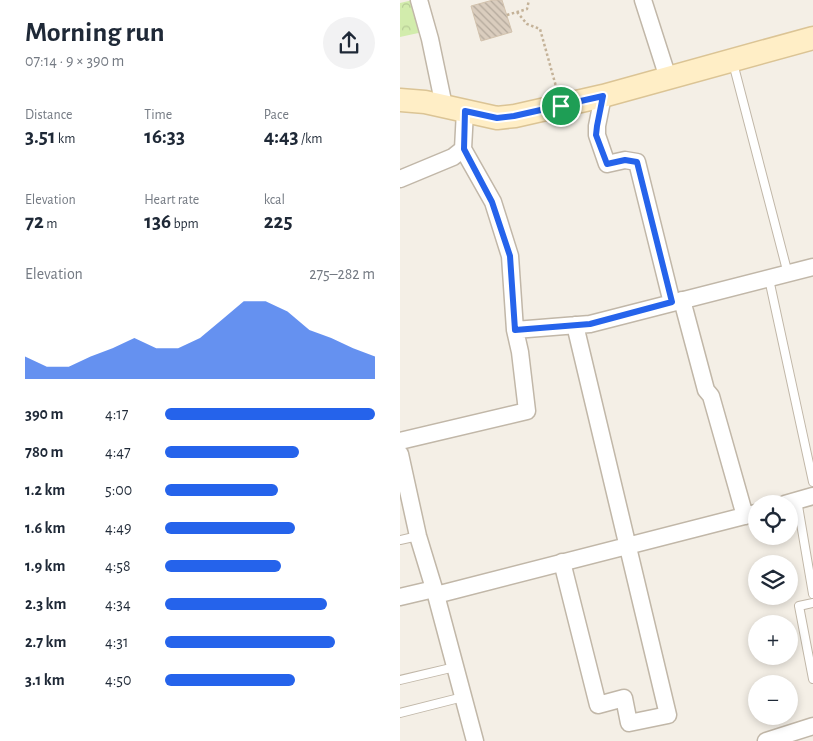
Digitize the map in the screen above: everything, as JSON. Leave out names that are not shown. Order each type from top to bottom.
[{"type":"street","points":[[400,441],[527,412],[520,352],[515,330],[508,247],[492,202],[464,149],[455,108],[430,39],[419,0]]},
{"type":"street","points":[[644,0],[668,78]]},
{"type":"street","points":[[400,100],[455,108],[497,118],[514,116],[603,96],[813,38]]},
{"type":"street","points":[[603,96],[596,135],[607,164],[625,160],[637,162],[677,301],[748,508]]},
{"type":"street","points":[[400,179],[453,157],[464,149]]},
{"type":"street","points":[[515,330],[590,324],[813,268]]},
{"type":"street","points":[[562,562],[598,704],[624,698],[629,723],[668,715],[626,546],[575,325]]},
{"type":"street","points":[[400,454],[418,536],[456,667],[475,741]]},
{"type":"street","points":[[798,500],[813,496]]},
{"type":"street","points":[[400,598],[435,592],[562,562],[748,515]]},
{"type":"street","points":[[766,741],[813,726]]},
{"type":"lane","points":[[732,60],[788,274]]},
{"type":"lane","points":[[769,279],[813,482]]},
{"type":"lane","points":[[798,531],[813,594]]},
{"type":"lane","points":[[400,540],[418,536]]},
{"type":"lane","points":[[813,603],[799,606],[813,679]]},
{"type":"lane","points":[[400,680],[456,667]]},
{"type":"lane","points":[[400,713],[464,697]]},
{"type":"path","points":[[507,16],[527,9],[529,0]]},
{"type":"path","points":[[517,12],[527,24],[540,29],[561,106]]},
{"type":"green space","points":[[413,0],[423,32],[400,37],[400,3]]},
{"type":"building","points":[[493,0],[502,0],[512,32],[481,41],[471,6]]},
{"type":"route","points":[[603,96],[596,135],[607,164],[625,160],[637,162],[672,302],[590,324],[515,330],[510,256],[492,202],[464,149],[465,111],[497,118],[561,106],[603,96]]}]
